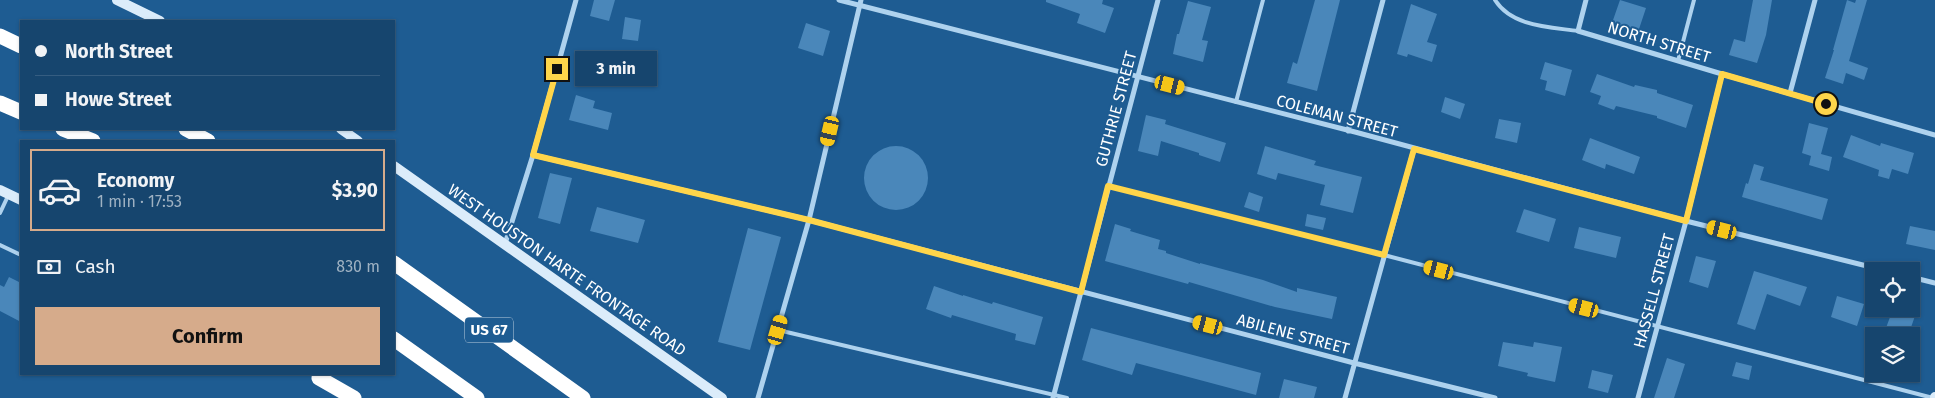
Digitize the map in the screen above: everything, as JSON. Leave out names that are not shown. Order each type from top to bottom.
[{"type":"highway","points":[[0,36],[20,46]]},
{"type":"highway","points":[[0,103],[20,112]]},
{"type":"highway","points":[[66,130],[90,140]]},
{"type":"highway","points":[[188,130],[206,140]]},
{"type":"highway","name":"US 67","points":[[395,264],[583,398]]},
{"type":"highway","points":[[395,340],[477,398]]},
{"type":"highway","points":[[316,376],[354,398]]},
{"type":"main road","points":[[116,0],[158,20]]},
{"type":"main road","points":[[342,130],[357,140]]},
{"type":"main road","name":"WEST HOUSTON HARTE FRONTAGE ROAD","points":[[395,167],[722,398]]},
{"type":"main road","points":[[4,192],[20,200]]},
{"type":"main road","points":[[316,376],[347,398]]},
{"type":"street","points":[[505,245],[533,155],[576,0]]},
{"type":"street","name":"COLEMAN STREET","points":[[839,0],[860,3],[1137,77],[1348,130],[1686,221],[1865,266]]},
{"type":"street","name":"GUTHRIE STREET","points":[[1053,396],[1158,0]]},
{"type":"street","points":[[1348,130],[1383,0]]},
{"type":"street","points":[[1578,31],[1586,0]]},
{"type":"street","points":[[1790,93],[1815,0]]},
{"type":"street","points":[[758,398],[809,220],[860,3]]},
{"type":"street","name":"NORTH STREET","points":[[1578,31],[1935,135]]},
{"type":"street","name":"HASSELL STREET","points":[[1638,398],[1686,221],[1722,74]]},
{"type":"street","points":[[1345,398],[1414,149]]},
{"type":"street","name":"ABILENE STREET","points":[[533,155],[809,220],[1354,363],[1495,398]]},
{"type":"street","points":[[1920,279],[1935,283]]},
{"type":"lane","points":[[1236,102],[1263,0]]},
{"type":"lane","points":[[1495,0],[1507,13],[1529,24],[1578,31]]},
{"type":"lane","points":[[1678,61],[1694,0]]},
{"type":"lane","points":[[1108,186],[1384,255],[1934,398]]},
{"type":"lane","points":[[0,213],[4,192]]},
{"type":"lane","points":[[0,245],[20,255]]},
{"type":"lane","points":[[778,330],[1067,398]]},
{"type":"building","points":[[594,0],[615,0],[609,21],[590,16]]},
{"type":"building","points":[[1046,0],[1103,0],[1102,4],[1114,8],[1105,33],[1077,23],[1080,14],[1046,2]]},
{"type":"building","points":[[1315,0],[1340,0],[1317,91],[1287,83],[1293,62],[1297,64]]},
{"type":"building","points":[[1620,0],[1646,8],[1638,32],[1612,23]]},
{"type":"building","points":[[1753,0],[1772,0],[1766,35],[1757,63],[1729,55],[1734,39],[1745,42]]},
{"type":"building","points":[[1847,0],[1855,3],[1856,0],[1867,0],[1849,61],[1868,68],[1864,80],[1846,73],[1843,84],[1825,78]]},
{"type":"building","points":[[1188,1],[1211,7],[1202,40],[1208,41],[1203,62],[1173,54],[1177,34],[1179,34]]},
{"type":"building","points":[[1411,4],[1437,14],[1427,42],[1437,45],[1432,62],[1408,54],[1407,57],[1397,54]]},
{"type":"building","points":[[625,17],[641,20],[638,41],[622,39]]},
{"type":"building","points":[[806,23],[830,31],[823,56],[798,48]]},
{"type":"building","points":[[585,53],[602,58],[595,80],[578,75]]},
{"type":"building","points":[[1545,62],[1572,70],[1565,96],[1545,90],[1547,81],[1540,79]]},
{"type":"building","points":[[1597,74],[1634,87],[1635,85],[1657,90],[1657,93],[1693,105],[1686,128],[1657,118],[1657,116],[1616,106],[1614,110],[1598,104],[1601,96],[1590,92]]},
{"type":"building","points":[[576,95],[595,101],[593,108],[612,113],[608,130],[569,120]]},
{"type":"building","points":[[1445,97],[1465,104],[1460,119],[1441,112]]},
{"type":"building","points":[[1146,115],[1166,120],[1165,124],[1226,143],[1220,162],[1161,141],[1158,156],[1138,151]]},
{"type":"building","points":[[1499,119],[1521,123],[1517,143],[1495,138]]},
{"type":"building","points":[[1809,123],[1828,128],[1821,154],[1832,157],[1829,171],[1809,165],[1811,156],[1802,153]]},
{"type":"building","points":[[1851,135],[1880,146],[1881,143],[1914,153],[1908,174],[1892,169],[1889,179],[1878,176],[1879,170],[1843,157]]},
{"type":"building","points":[[1590,138],[1640,157],[1634,174],[1606,164],[1605,169],[1582,160]]},
{"type":"building","points":[[896,146],[914,152],[922,160],[928,178],[922,196],[914,204],[896,210],[878,204],[870,196],[864,178],[870,160],[878,152]]},
{"type":"building","points":[[1265,146],[1316,161],[1314,165],[1362,177],[1353,213],[1320,205],[1325,185],[1278,173],[1276,180],[1257,174]]},
{"type":"building","points":[[1754,164],[1764,167],[1760,180],[1828,199],[1822,220],[1742,197]]},
{"type":"building","points":[[550,173],[572,178],[560,224],[538,218]]},
{"type":"building","points":[[1249,192],[1263,197],[1259,212],[1244,207]]},
{"type":"building","points":[[597,207],[645,220],[638,243],[590,231]]},
{"type":"building","points":[[1524,209],[1556,219],[1549,242],[1516,232]]},
{"type":"building","points":[[1307,214],[1326,218],[1323,230],[1305,226]]},
{"type":"building","points":[[1115,224],[1131,229],[1130,231],[1160,240],[1158,249],[1166,251],[1166,253],[1263,280],[1297,292],[1297,288],[1337,297],[1332,319],[1275,307],[1189,282],[1188,284],[1105,261]]},
{"type":"building","points":[[1910,226],[1935,231],[1935,250],[1906,244]]},
{"type":"building","points":[[1579,227],[1621,237],[1616,258],[1574,248]]},
{"type":"building","points":[[748,228],[781,237],[750,350],[718,342]]},
{"type":"building","points":[[1696,256],[1716,261],[1708,288],[1689,282]]},
{"type":"building","points":[[1754,271],[1807,287],[1800,306],[1767,294],[1755,330],[1737,324]]},
{"type":"building","points":[[9,277],[20,282],[20,321],[0,311],[0,285],[4,287]]},
{"type":"building","points":[[934,286],[963,296],[992,304],[993,302],[1043,317],[1035,345],[1015,340],[1016,334],[952,315],[951,318],[926,309]]},
{"type":"building","points":[[1837,296],[1864,304],[1857,326],[1831,317]]},
{"type":"building","points":[[1890,317],[1915,317],[1911,327],[1886,327]]},
{"type":"building","points":[[1091,328],[1261,373],[1256,395],[1136,363],[1132,375],[1082,360]]},
{"type":"building","points":[[1503,342],[1533,347],[1534,342],[1562,347],[1555,382],[1527,376],[1528,373],[1498,366]]},
{"type":"building","points":[[1667,358],[1685,364],[1674,398],[1654,398]]},
{"type":"building","points":[[1736,362],[1752,366],[1749,380],[1732,376]]},
{"type":"building","points":[[1592,370],[1613,375],[1608,393],[1588,388]]},
{"type":"building","points":[[1284,379],[1317,387],[1314,398],[1279,398]]},
{"type":"route","points":[[557,69],[533,155],[809,220],[1081,292],[1108,186],[1384,255],[1414,149],[1686,221],[1722,74],[1826,104]]}]
